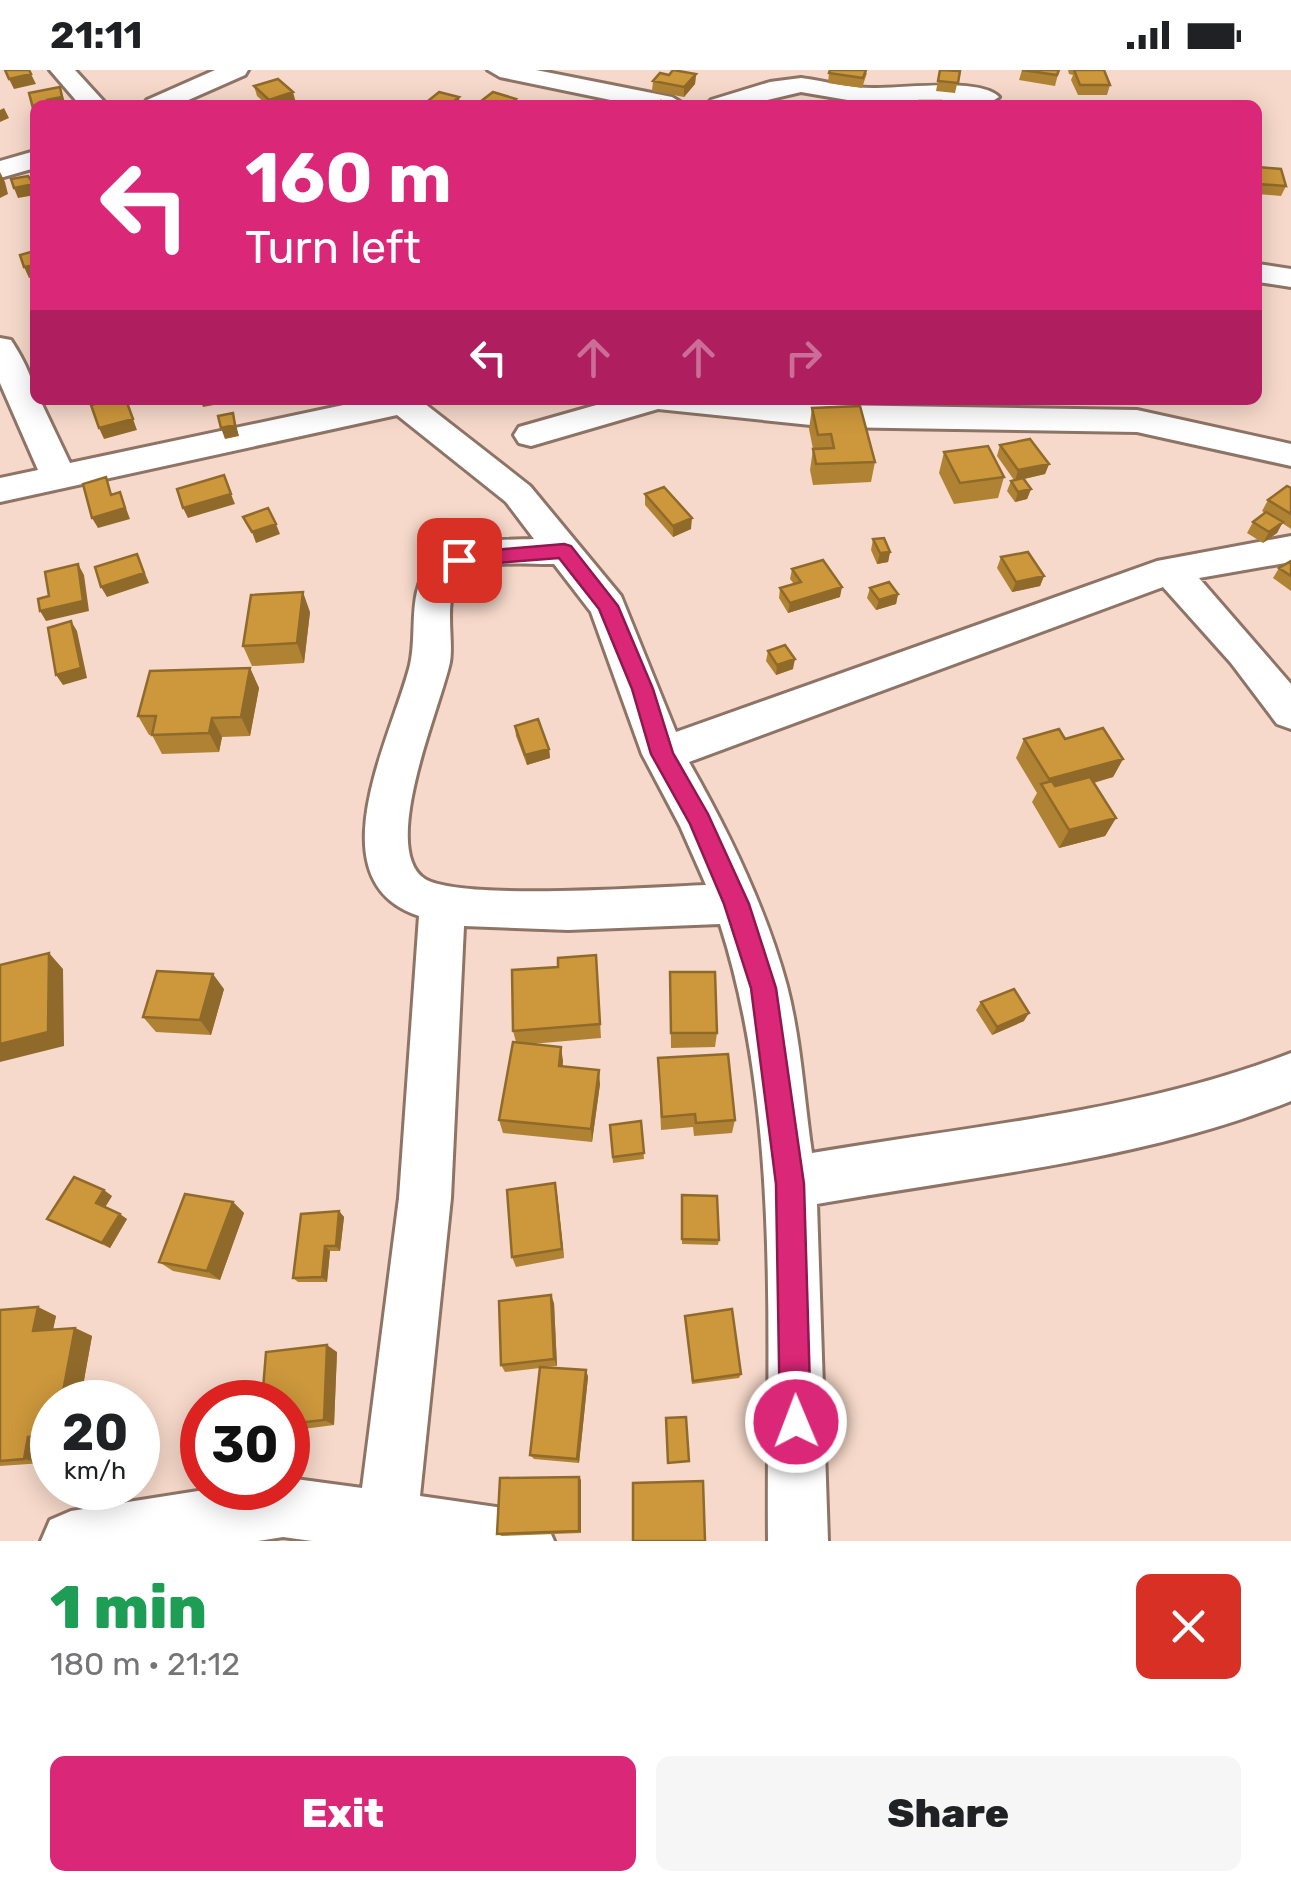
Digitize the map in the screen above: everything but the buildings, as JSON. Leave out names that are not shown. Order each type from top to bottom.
[{"type":"street","points":[[62,70],[89,100]]},
{"type":"street","points":[[167,100],[236,70]]},
{"type":"street","points":[[500,70],[647,100]]},
{"type":"street","points":[[736,100],[770,89],[801,85],[871,96],[930,93],[986,97]]},
{"type":"street","points":[[0,170],[30,161]]},
{"type":"street","points":[[1262,274],[1291,278]]},
{"type":"street","points":[[0,347],[60,480]]},
{"type":"street","points":[[0,490],[60,480],[383,405]]},
{"type":"street","points":[[405,405],[518,494],[608,606],[642,689],[662,754],[700,821],[736,904],[764,988],[790,1184],[798,1541]]},
{"type":"street","points":[[518,494],[534,405]]},
{"type":"street","points":[[531,435],[634,405]]},
{"type":"street","points":[[717,405],[830,416],[1138,422],[1222,437],[1291,456]]},
{"type":"street","points":[[564,550],[459,560],[443,574],[435,595],[431,660],[400,763],[384,851],[394,878],[408,893],[442,905],[532,908],[736,904]]},
{"type":"street","points":[[662,754],[1170,570],[1291,550]]},
{"type":"street","points":[[1170,570],[1245,652],[1291,713]]},
{"type":"street","points":[[388,1531],[425,1198],[442,905]]},
{"type":"street","points":[[790,1184],[1130,1124],[1235,1099],[1291,1077]]},
{"type":"street","points":[[71,1541],[283,1507],[388,1531],[524,1541]]},
{"type":"route","points":[[459,560],[564,550],[608,606],[642,689],[662,754],[700,821],[736,904],[764,988],[790,1184],[796,1422]]}]
